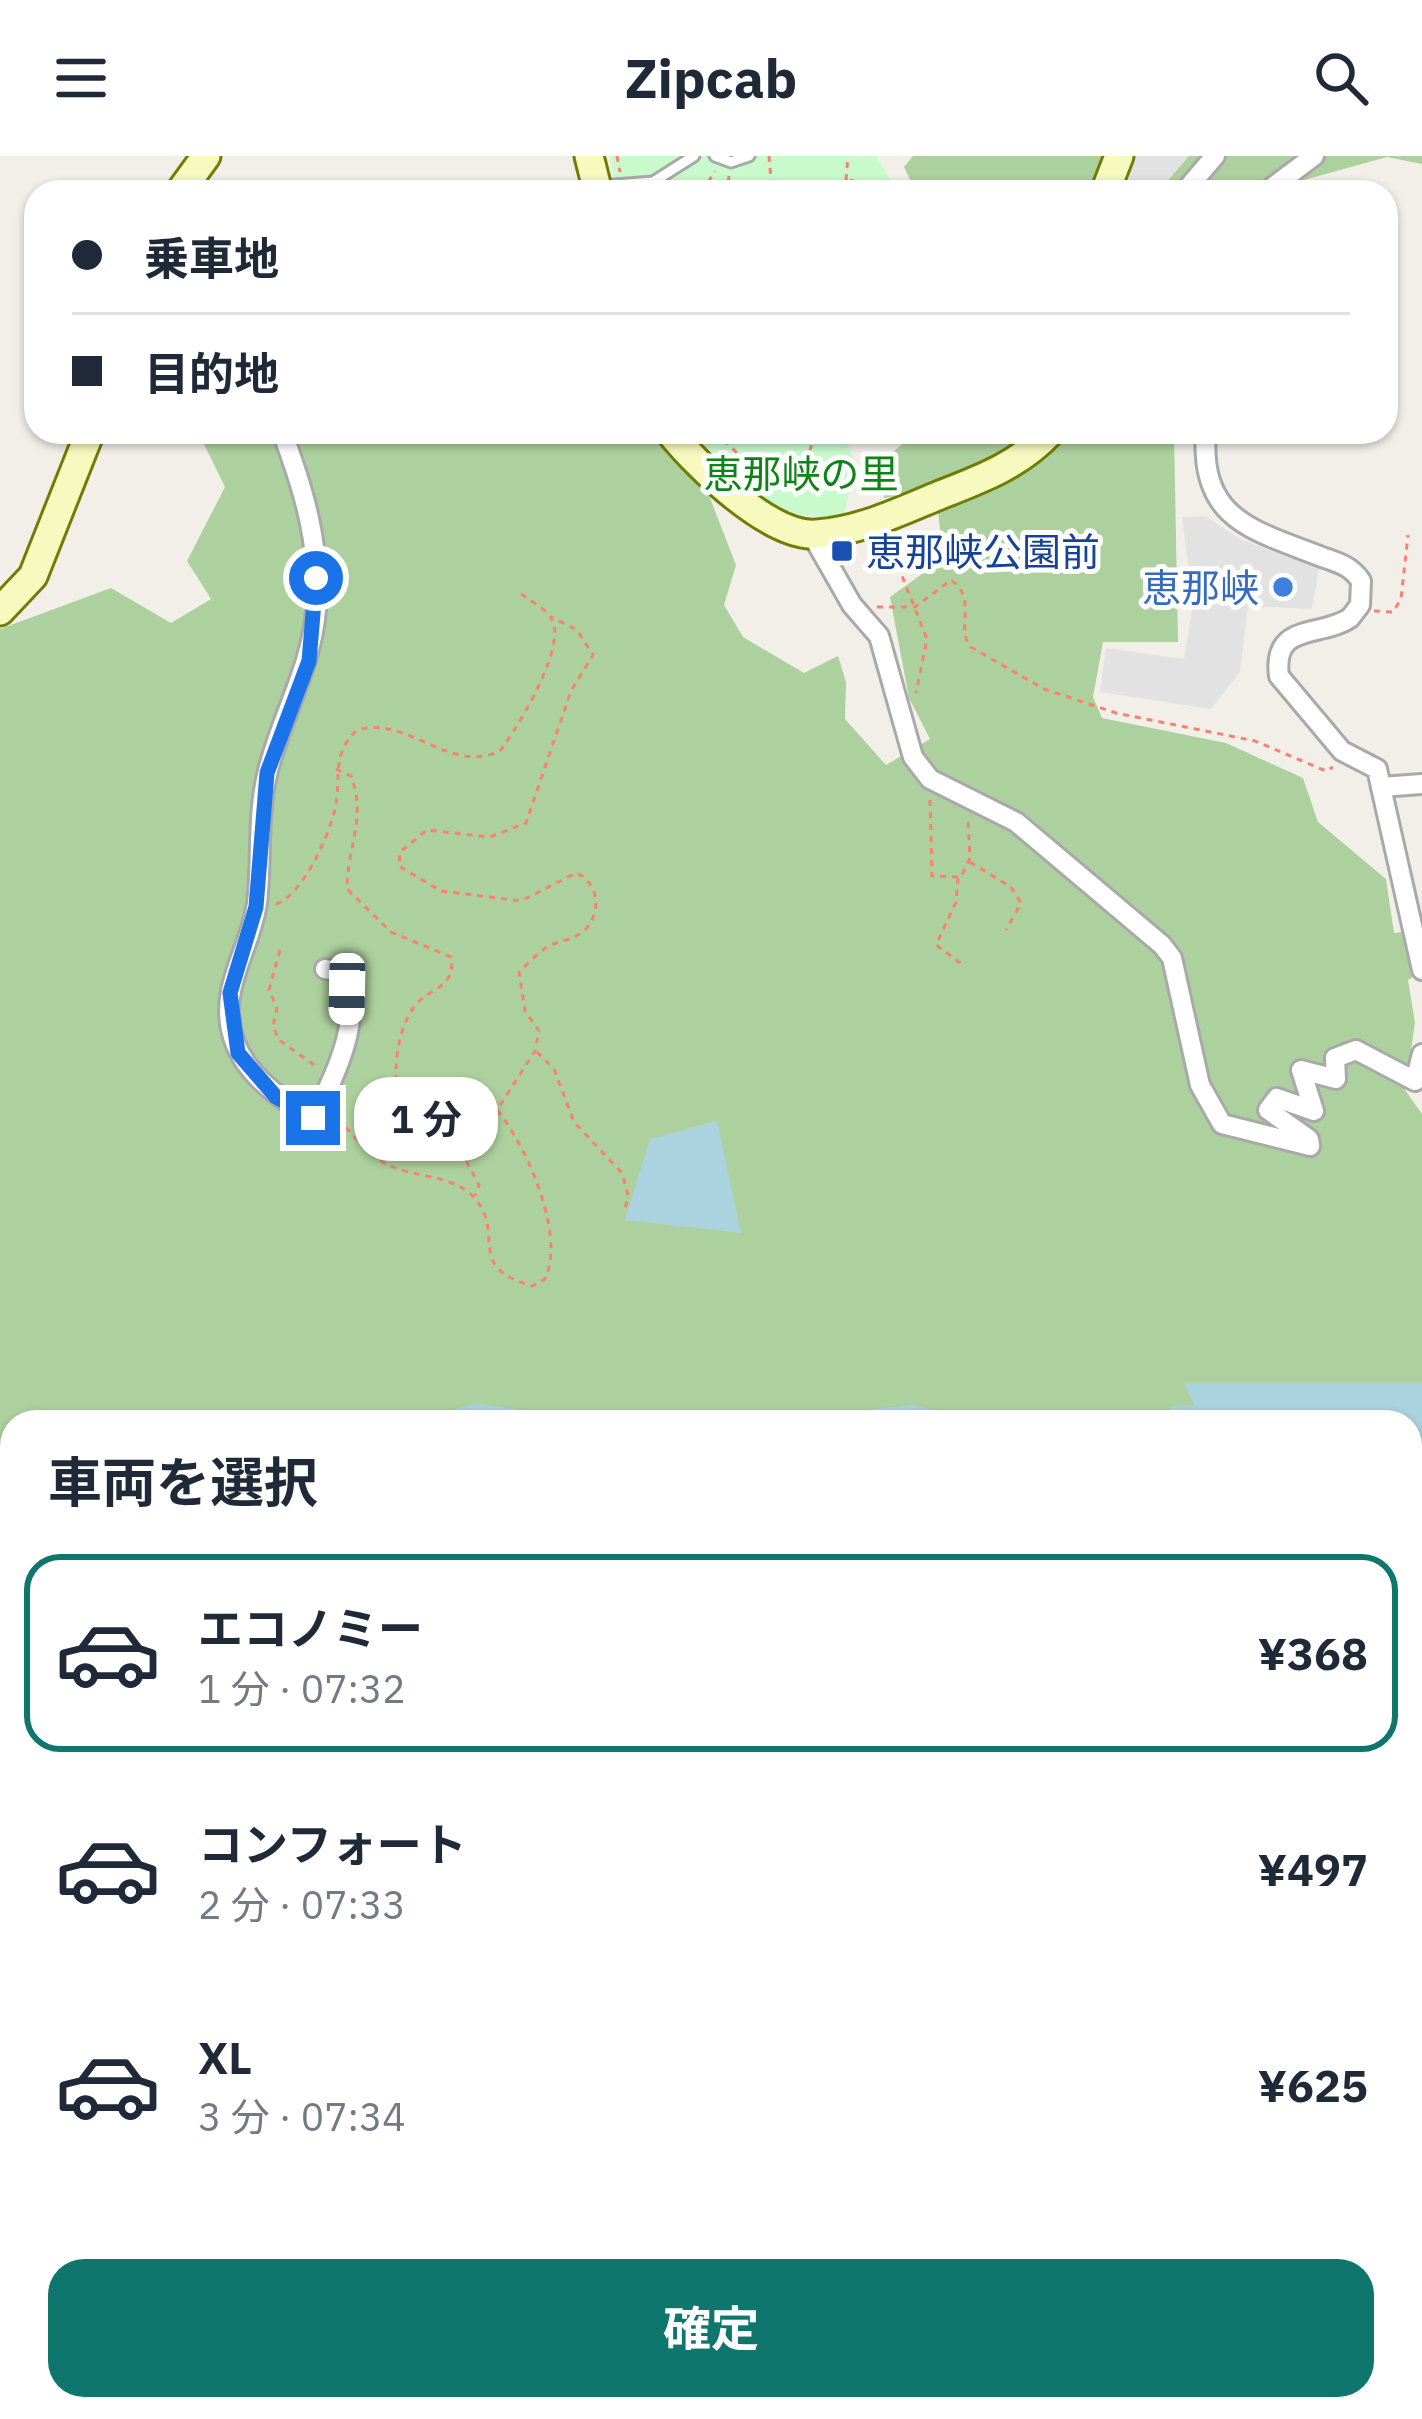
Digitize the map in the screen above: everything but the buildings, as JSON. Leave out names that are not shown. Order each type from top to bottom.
[{"type":"street","points":[[1194,180],[1215,156]]},
{"type":"street","points":[[1282,180],[1314,156]]},
{"type":"street","points":[[0,611],[33,576],[85,444]]},
{"type":"street","points":[[287,444],[303,487],[315,547],[316,608],[309,661],[267,773],[257,899],[230,993],[238,1053],[276,1097],[313,1118],[346,1049],[347,989],[337,971],[326,969]]},
{"type":"street","points":[[683,444],[762,517],[812,535],[881,518],[1021,460],[1038,444]]},
{"type":"street","points":[[1206,444],[1207,474],[1228,514],[1252,530],[1346,565],[1361,581],[1360,604],[1343,623],[1294,634],[1277,660],[1285,685],[1349,758],[1377,770],[1422,970]]},
{"type":"street","points":[[812,535],[890,659],[913,757],[930,779],[1016,822],[1172,958],[1200,1085],[1222,1124],[1310,1146],[1309,1138],[1268,1110],[1277,1098],[1314,1111],[1301,1070],[1336,1079],[1335,1058],[1356,1050],[1415,1081],[1422,1054]]},
{"type":"street","points":[[1381,787],[1422,784]]},
{"type":"lane","points":[[656,180],[694,156]]},
{"type":"lane","points":[[723,159],[749,156]]},
{"type":"path","points":[[848,156],[850,180]]},
{"type":"path","points":[[728,444],[753,468],[787,482],[803,476],[812,444]]},
{"type":"path","points":[[881,518],[927,639],[926,657],[903,726]]},
{"type":"path","points":[[1360,604],[1382,615],[1393,612],[1401,599],[1408,535]]},
{"type":"path","points":[[858,611],[915,608],[950,580],[961,586],[968,609],[964,637],[969,646],[1044,689],[1117,713],[1255,741],[1326,771],[1349,758]]},
{"type":"path","points":[[320,1105],[378,1160],[456,1184],[475,1197],[484,1212],[488,1257],[498,1270],[532,1286],[545,1279],[550,1243],[531,1161],[497,1110],[535,1051],[539,1031],[525,1011],[519,972],[547,947],[569,940],[590,924],[597,900],[593,886],[576,873],[521,901],[441,891],[399,866],[400,852],[427,830],[490,837],[526,823],[562,730],[571,692],[593,656],[577,630],[520,593]]},
{"type":"path","points":[[257,899],[280,904],[290,898],[328,830],[336,806],[336,769],[349,738],[376,725],[458,755],[488,757],[500,752],[547,665],[555,630],[551,617]]},
{"type":"path","points":[[336,769],[351,776],[358,796],[347,889],[391,932],[451,957],[447,983],[421,1000],[406,1022],[395,1092],[400,1110],[461,1151],[478,1185],[475,1197]]},
{"type":"path","points":[[930,779],[932,876],[958,878]]},
{"type":"path","points":[[963,964],[936,945],[968,861],[968,800]]},
{"type":"path","points":[[968,861],[1018,893],[1021,903],[1006,930]]},
{"type":"path","points":[[280,950],[269,990],[278,1040],[308,1063],[336,1074]]},
{"type":"path","points":[[535,1051],[554,1069],[574,1123],[622,1173],[628,1195],[625,1210]]},
{"type":"green space","points":[[610,156],[876,156],[891,180],[615,180]]},
{"type":"green space","points":[[913,156],[1422,156],[1422,164],[1387,157],[1304,180],[910,180],[904,167]]},
{"type":"green space","points":[[204,444],[660,444],[708,493],[736,565],[724,605],[743,637],[804,673],[838,656],[846,682],[845,719],[886,765],[930,739],[909,698],[890,597],[943,559],[936,490],[884,498],[879,463],[902,444],[1174,444],[1178,642],[1103,642],[1093,697],[1102,718],[1226,743],[1303,778],[1318,822],[1386,879],[1394,933],[1422,929],[1422,971],[1408,980],[1415,1023],[1405,1090],[1422,1114],[1422,1383],[1185,1383],[1197,1410],[0,1410],[0,629],[111,588],[171,623],[211,599],[187,561],[225,487]]},
{"type":"green space","name":"恵那峡の里","points":[[702,444],[847,444],[856,462],[843,519],[778,512]]},
{"type":"shaded area","points":[[1129,156],[1189,156],[1168,180],[1113,178]]},
{"type":"shaded area","points":[[1205,516],[1242,540],[1319,568],[1312,609],[1248,606],[1240,672],[1211,709],[1100,692],[1106,648],[1184,659],[1193,604],[1182,517]]},
{"type":"water","points":[[717,1121],[741,1233],[625,1220],[650,1139]]},
{"type":"water","points":[[1184,1383],[1422,1383],[1422,1410],[1197,1410]]},
{"type":"waterway","points":[[1173,1410],[1204,1408]]},
{"type":"waterway","points":[[464,1410],[500,1410]]},
{"type":"waterway","points":[[893,1410],[920,1410]]},
{"type":"place","name":"恵那峡公園前","points":[[842,551]]},
{"type":"place","name":"恵那峡","points":[[1283,587]]},
{"type":"route","points":[[313,1118],[276,1097],[238,1053],[230,993],[256,907],[267,773],[309,661],[316,578]]}]
